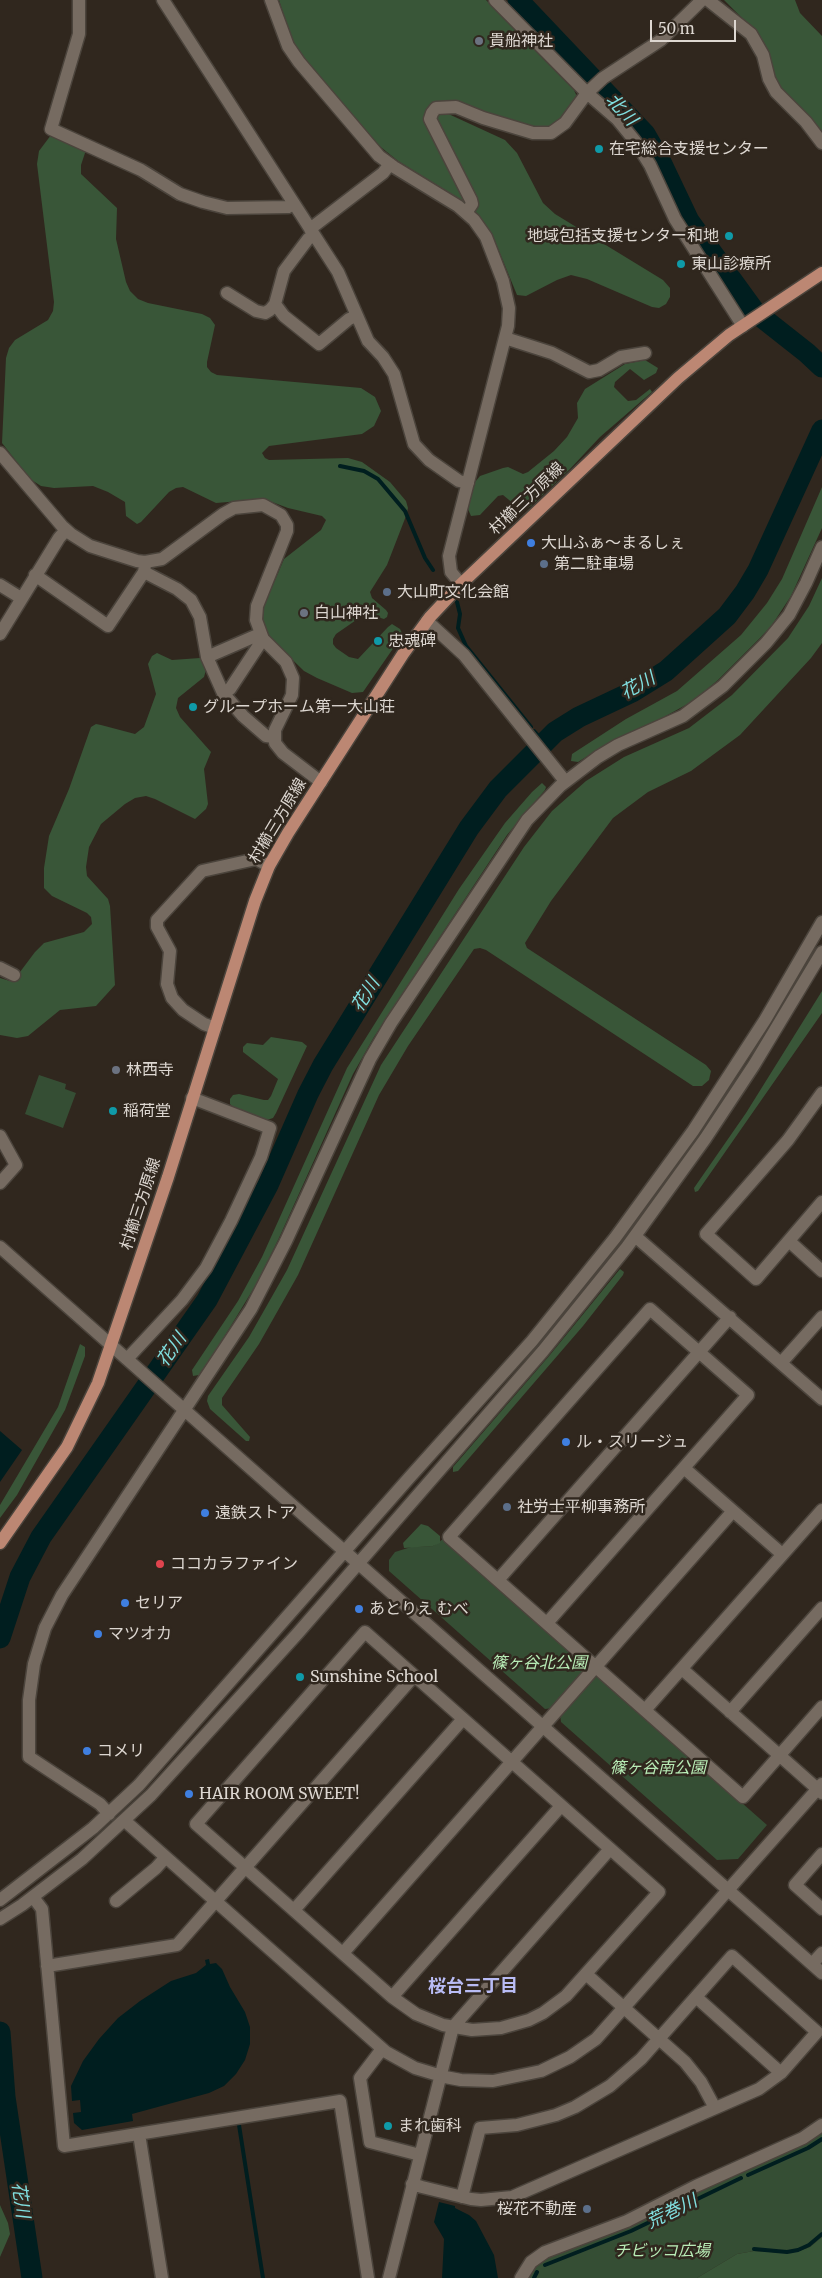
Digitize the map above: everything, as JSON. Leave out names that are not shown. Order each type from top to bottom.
[{"type":"main road","name":"村櫛三方原線","points":[[0,1543],[71,1440],[89,1404],[111,1345],[255,901],[269,866],[403,654],[427,621],[461,584],[678,378],[746,323],[822,273]]},
{"type":"street","points":[[79,0],[79,34],[51,130],[141,170],[180,194],[203,202],[227,208],[288,207],[293,204]]},
{"type":"street","points":[[163,0],[342,279],[368,341],[383,357],[394,374],[414,444],[430,460],[459,481],[468,483]]},
{"type":"street","points":[[272,0],[292,55],[372,149],[390,164],[466,212],[486,237],[503,281],[509,308],[505,338],[448,561],[451,572],[461,584]]},
{"type":"street","points":[[495,0],[590,90],[636,141],[650,165],[675,219],[746,323]]},
{"type":"street","points":[[466,212],[472,204],[471,200],[430,119],[436,108],[456,107],[483,118],[542,134],[551,133],[566,123],[590,90],[603,78],[661,40],[702,0]]},
{"type":"street","points":[[708,0],[750,34],[763,55],[769,79],[776,92],[806,122],[822,143]]},
{"type":"street","points":[[227,293],[260,313],[270,310],[275,304],[284,271],[312,232],[383,173],[390,164]]},
{"type":"street","points":[[275,304],[284,316],[319,344],[349,319],[357,316]]},
{"type":"street","points":[[505,338],[552,353],[589,372],[599,370],[621,357],[645,353]]},
{"type":"street","points":[[0,453],[66,530],[90,546],[145,567],[191,600],[200,617],[207,657],[223,693],[243,716],[266,736],[274,737]]},
{"type":"street","points":[[35,575],[108,626],[145,567],[162,559],[234,508],[263,505],[273,509],[285,520],[287,532],[256,611],[256,620],[262,637],[286,662],[292,678],[292,695],[275,730],[274,737],[278,749],[321,782]]},
{"type":"street","points":[[0,634],[35,575],[66,530]]},
{"type":"street","points":[[109,1814],[100,1804],[29,1757],[30,1682],[39,1646],[62,1595],[238,1330],[268,1279],[360,1078],[380,1041],[518,833],[543,802],[565,781],[598,757],[618,745],[683,716],[723,686],[766,644],[789,615],[822,547]]},
{"type":"street","points":[[0,585],[21,598]]},
{"type":"street","points":[[427,621],[464,656],[565,781]]},
{"type":"street","points":[[207,657],[262,637]]},
{"type":"street","points":[[223,693],[230,689],[262,637]]},
{"type":"street","points":[[215,1028],[204,1024],[182,1010],[172,998],[167,984],[170,951],[157,926],[156,920],[202,871],[256,859],[269,866]]},
{"type":"street","points":[[0,1900],[109,1814],[161,1762],[345,1551],[521,1355],[615,1238],[717,1094],[774,1005],[822,922]]},
{"type":"street","points":[[0,1919],[33,1897],[82,1859],[125,1821],[172,1772],[543,1351],[635,1236],[729,1102],[822,952]]},
{"type":"street","points":[[0,968],[14,975]]},
{"type":"street","points":[[822,1093],[788,1140],[706,1234],[756,1279],[822,1202]]},
{"type":"street","points":[[132,1363],[206,1268],[231,1221],[261,1157],[270,1128],[192,1098]]},
{"type":"street","points":[[0,1136],[16,1165],[0,1183]]},
{"type":"street","points":[[635,1236],[822,1399]]},
{"type":"street","points":[[789,1242],[822,1271]]},
{"type":"street","points":[[0,1247],[822,1973]]},
{"type":"street","points":[[547,1623],[748,1395],[650,1309],[449,1537],[743,1797],[822,1707]]},
{"type":"street","points":[[498,1580],[730,1317]]},
{"type":"street","points":[[781,1363],[822,1317]]},
{"type":"street","points":[[684,1468],[782,1554]]},
{"type":"street","points":[[645,1710],[822,1510]]},
{"type":"street","points":[[343,1954],[733,1511]]},
{"type":"street","points":[[730,1712],[822,1608]]},
{"type":"street","points":[[365,1632],[463,1719],[659,1892],[586,1974],[555,2005],[530,2020],[487,2030],[452,2027],[416,2014],[392,1997],[196,1824],[365,1632]]},
{"type":"street","points":[[125,1821],[214,1902],[382,2049],[415,2068],[461,2080],[493,2081],[525,2076],[540,2071],[583,2049],[608,2027],[821,1789],[779,1755],[682,1669]]},
{"type":"street","points":[[47,1966],[176,1944],[414,1676]]},
{"type":"street","points":[[294,1910],[463,1719]]},
{"type":"street","points":[[392,1997],[561,1806]]},
{"type":"street","points":[[389,2278],[452,2027],[610,1849]]},
{"type":"street","points":[[822,1854],[795,1885],[822,1909]]},
{"type":"street","points":[[116,1901],[156,1868],[165,1858]]},
{"type":"street","points":[[33,1897],[42,1909],[64,2146],[340,2102],[368,2278]]},
{"type":"street","points":[[812,1964],[822,1953]]},
{"type":"street","points":[[412,2184],[462,2197],[492,2201],[512,2197],[759,2089],[781,2073],[817,2032],[732,1956],[659,2039],[626,2073],[610,2086],[575,2107],[536,2121],[517,2125],[480,2128],[462,2197]]},
{"type":"street","points":[[586,1974],[694,2071],[715,2108]]},
{"type":"street","points":[[696,1998],[781,2073]]},
{"type":"street","points":[[382,2049],[360,2078],[370,2142],[420,2155]]},
{"type":"street","points":[[521,2278],[531,2262],[546,2252],[627,2221],[688,2190],[803,2138],[822,2125]]},
{"type":"street","points":[[138,2134],[162,2278]]},
{"type":"green space","points":[[279,0],[486,0],[574,90],[578,99],[563,120],[542,131],[484,114],[428,111],[465,203],[398,161],[377,144],[298,51],[290,35]]},
{"type":"green space","points":[[724,0],[795,0],[800,13],[822,36],[822,136],[779,90],[751,27]]},
{"type":"green space","points":[[442,111],[505,140],[517,153],[543,203],[555,214],[663,280],[670,288],[670,297],[666,304],[659,308],[652,307],[587,279],[571,275],[526,296],[517,295],[492,234],[474,210],[435,114]]},
{"type":"green space","points":[[51,135],[86,150],[81,165],[81,174],[117,208],[116,239],[126,282],[130,291],[138,299],[148,303],[202,314],[210,318],[215,325],[207,362],[207,367],[211,372],[217,375],[361,388],[375,397],[381,411],[374,426],[362,434],[269,446],[262,453],[269,460],[348,458],[362,462],[390,482],[406,501],[408,508],[406,516],[387,565],[370,592],[372,598],[386,610],[388,613],[387,617],[384,619],[368,614],[362,616],[336,634],[333,639],[333,644],[336,648],[349,657],[358,659],[392,624],[400,629],[401,637],[363,692],[352,693],[304,671],[268,636],[262,619],[263,608],[284,559],[321,530],[326,520],[322,516],[288,508],[264,499],[216,503],[183,487],[169,492],[137,524],[126,516],[125,502],[93,486],[54,488],[41,486],[30,479],[2,443],[6,358],[9,348],[15,340],[48,320],[53,311],[54,302],[37,164],[39,151]]},
{"type":"green space","points":[[645,360],[658,368],[656,373],[644,380],[630,369],[615,382],[614,387],[628,401],[636,400],[650,389],[652,392],[600,437],[531,506],[526,509],[520,509],[503,495],[498,496],[480,515],[471,516],[468,509],[475,482],[480,476],[508,467],[523,474],[528,472],[554,451],[567,437],[578,418],[577,403],[585,389],[625,364]]},
{"type":"green space","points":[[822,487],[822,528],[791,596],[772,625],[718,680],[693,701],[664,717],[615,739],[578,762],[571,761],[572,754],[626,719],[677,691],[741,635],[767,603],[782,579]]},
{"type":"green space","points":[[822,578],[822,643],[811,658],[740,735],[691,771],[648,792],[613,818],[551,901],[525,943],[527,948],[706,1065],[711,1071],[709,1080],[702,1086],[693,1086],[486,950],[474,949],[408,1046],[379,1095],[298,1275],[259,1344],[222,1398],[222,1405],[250,1437],[249,1441],[246,1441],[210,1409],[207,1401],[208,1396],[249,1337],[287,1270],[381,1065],[524,847],[552,811],[586,781],[624,757],[689,728],[732,695],[788,638],[809,606]]},
{"type":"green space","points":[[157,653],[172,660],[200,658],[206,670],[204,677],[178,698],[176,708],[180,717],[211,752],[204,769],[208,804],[206,809],[195,819],[146,796],[135,798],[125,804],[101,824],[89,847],[86,867],[87,876],[108,899],[110,906],[115,985],[96,1006],[60,1010],[28,1036],[17,1038],[0,1035],[0,978],[10,981],[14,980],[44,943],[84,932],[92,924],[91,917],[87,913],[52,896],[44,888],[44,868],[49,836],[69,789],[91,727],[96,724],[135,734],[144,727],[156,694],[148,664],[152,656]]},
{"type":"green space","points":[[542,783],[546,787],[545,790],[507,835],[374,1037],[353,1074],[257,1283],[199,1375],[193,1376],[192,1370],[238,1301],[262,1257],[347,1068],[459,889],[505,823]]},
{"type":"green space","points":[[822,991],[822,1013],[698,1191],[695,1192],[694,1188],[746,1113]]},
{"type":"green space","points":[[271,1037],[302,1042],[307,1046],[276,1113],[273,1118],[267,1120],[234,1108],[230,1104],[230,1099],[233,1095],[239,1094],[264,1100],[268,1100],[271,1096],[278,1079],[243,1052],[243,1047],[247,1043],[263,1045]]},
{"type":"green space","points":[[39,1075],[66,1084],[65,1089],[76,1093],[63,1128],[25,1114]]},
{"type":"green space","points":[[620,1269],[624,1272],[623,1275],[583,1326],[458,1471],[453,1472],[453,1467],[549,1356]]},
{"type":"green space","points":[[80,1344],[85,1347],[85,1356],[65,1410],[17,1495],[0,1518],[0,1505],[58,1407]]},
{"type":"green space","points":[[421,1524],[428,1526],[440,1536],[440,1543],[433,1546],[404,1548],[403,1543]]},
{"type":"green space","name":"篠ヶ谷北公園","points":[[443,1539],[585,1664],[586,1672],[554,1708],[545,1709],[389,1571],[389,1560],[395,1552],[411,1547],[433,1546]]},
{"type":"green space","name":"篠ヶ谷南公園","points":[[592,1677],[599,1677],[767,1825],[738,1859],[717,1860],[561,1722],[560,1714]]},
{"type":"green space","name":"チビッコ広場","points":[[822,2133],[822,2237],[810,2247],[788,2253],[754,2251],[737,2254],[697,2278],[529,2278],[536,2266],[548,2257],[806,2143]]},
{"type":"green space","points":[[0,2205],[8,2223],[10,2234],[0,2257]]},
{"type":"green space","points":[[822,2237],[822,2278],[697,2278],[737,2254],[754,2251],[788,2253],[799,2251],[810,2247]]},
{"type":"water","points":[[0,1431],[22,1450],[0,1482]]},
{"type":"water","points":[[209,1959],[210,1964],[216,1963],[222,1969],[245,2012],[250,2027],[250,2044],[245,2060],[236,2074],[224,2086],[209,2093],[132,2114],[133,2121],[82,2130],[74,2123],[73,2113],[81,2112],[80,2100],[72,2101],[71,2086],[83,2061],[99,2039],[118,2018],[140,2001],[171,1981],[196,1973],[206,1965],[205,1960]]},
{"type":"water","points":[[439,2202],[455,2206],[455,2208],[476,2221],[494,2255],[498,2278],[442,2278],[444,2239],[434,2222]]},
{"type":"waterway","name":"北川","points":[[518,0],[645,134],[660,160],[689,221],[755,312],[822,367]]},
{"type":"waterway","name":"花川","points":[[0,1638],[20,1577],[41,1537],[207,1300],[268,1185],[308,1094],[323,1065],[469,828],[498,789],[555,732],[579,717],[632,692],[666,671],[727,616],[745,592],[758,570],[822,430]]},
{"type":"waterway","points":[[340,466],[364,471],[378,479],[405,511],[425,558],[433,570]]},
{"type":"waterway","points":[[457,602],[460,614],[458,628],[466,646],[531,727]]},
{"type":"waterway","points":[[534,731],[544,742]]},
{"type":"waterway","name":"花川","points":[[0,2032],[5,2097],[32,2278]]},
{"type":"waterway","points":[[239,2125],[263,2278]]},
{"type":"waterway","name":"荒巻川","points":[[748,2175],[808,2148],[822,2139]]},
{"type":"waterway","name":"荒巻川","points":[[545,2265],[631,2231],[741,2178]]},
{"type":"waterway","points":[[754,2249],[787,2252],[798,2250],[809,2245],[822,2234]]},
{"type":"waterway","name":"荒巻川","points":[[534,2278],[537,2272]]},
{"type":"place","name":"貴船神社","points":[[479,41]]},
{"type":"place","name":"在宅総合支援センター","points":[[599,149]]},
{"type":"place","name":"地域包括支援センター和地","points":[[729,236]]},
{"type":"place","name":"東山診療所","points":[[681,264]]},
{"type":"place","name":"大山ふぁ～まるしぇ","points":[[531,543]]},
{"type":"place","name":"第二駐車場","points":[[544,564]]},
{"type":"place","name":"大山町文化会館","points":[[387,592]]},
{"type":"place","name":"白山神社","points":[[304,613]]},
{"type":"place","name":"忠魂碑","points":[[378,641]]},
{"type":"place","name":"グループホーム第一大山荘","points":[[193,707]]},
{"type":"place","name":"林西寺","points":[[116,1070]]},
{"type":"place","name":"稲荷堂","points":[[113,1111]]},
{"type":"place","name":"ル・スリージュ","points":[[566,1442]]},
{"type":"place","name":"社労士平柳事務所","points":[[507,1507]]},
{"type":"place","name":"遠鉄ストア","points":[[205,1513]]},
{"type":"place","name":"ココカラファイン","points":[[160,1564]]},
{"type":"place","name":"セリア","points":[[125,1603]]},
{"type":"place","name":"あとりえ むべ","points":[[359,1609]]},
{"type":"place","name":"マツオカ","points":[[98,1634]]},
{"type":"place","name":"Sunshine School","points":[[300,1677]]},
{"type":"place","name":"コメリ","points":[[87,1751]]},
{"type":"place","name":"HAIR ROOM SWEET!","points":[[189,1794]]},
{"type":"place","name":"まれ歯科","points":[[388,2126]]},
{"type":"place","name":"桜花不動産","points":[[587,2209]]},
{"type":"district","name":"桜台三丁目","points":[[473,1987]]}]
